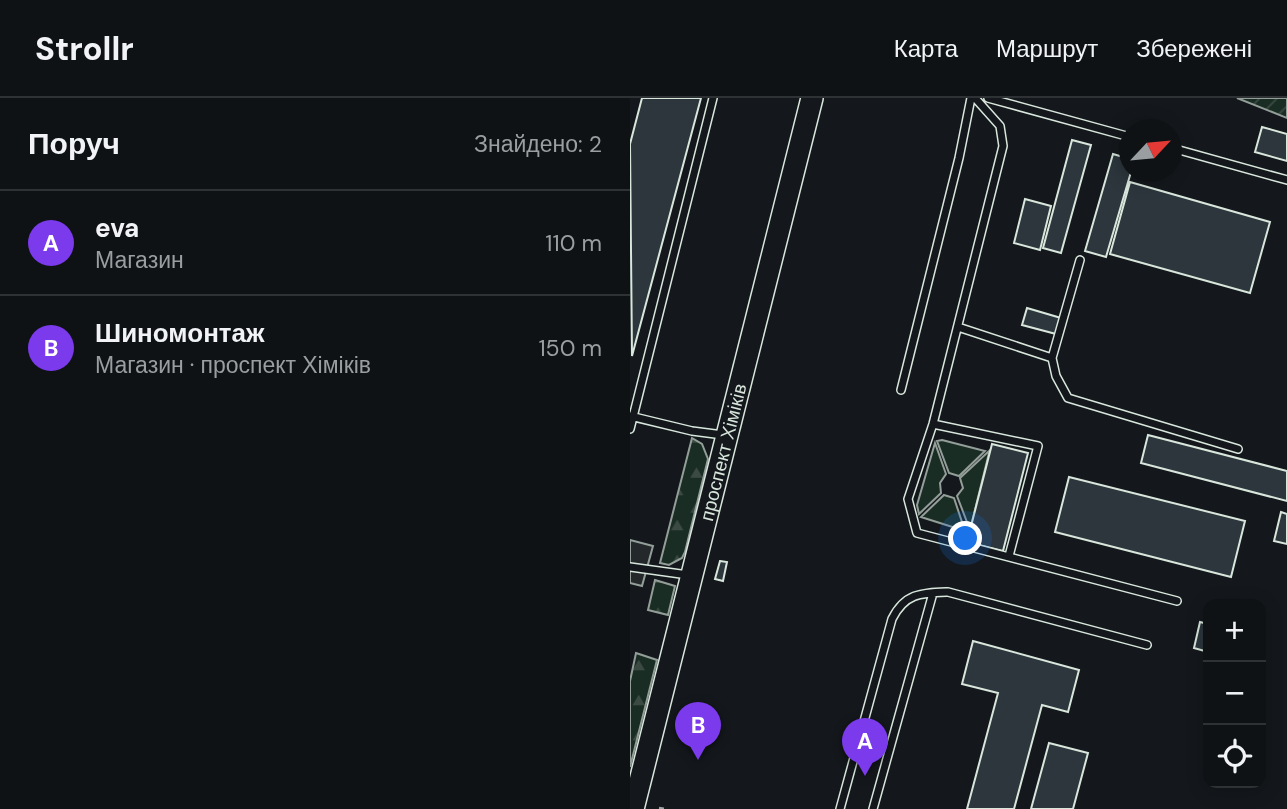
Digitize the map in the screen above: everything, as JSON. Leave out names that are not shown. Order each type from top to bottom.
[{"type":"main road","name":"проспект Хіміків","points":[[634,809],[813,98]]},
{"type":"lane","points":[[630,429],[713,98]]},
{"type":"lane","points":[[973,98],[1000,126],[1003,146],[933,424],[908,499],[917,533],[1177,601]]},
{"type":"lane","points":[[901,390],[973,98]]},
{"type":"lane","points":[[988,98],[1119,134]]},
{"type":"lane","points":[[1182,151],[1287,180]]},
{"type":"lane","points":[[1080,260],[1052,358],[1056,376],[1068,398],[1238,449]]},
{"type":"lane","points":[[958,327],[1052,358]]},
{"type":"lane","points":[[632,416],[692,432],[728,435]]},
{"type":"lane","points":[[933,424],[1038,446],[1009,556]]},
{"type":"lane","points":[[630,567],[692,576]]},
{"type":"lane","points":[[840,809],[892,619],[900,604],[920,594],[948,592],[1147,645]]},
{"type":"lane","points":[[873,809],[933,593]]},
{"type":"path","points":[[659,808],[666,809]]},
{"type":"green space","points":[[1237,98],[1287,98],[1287,118]]},
{"type":"green space","points":[[692,438],[702,444],[708,459],[685,552],[682,558],[669,565],[660,563]]},
{"type":"green space","points":[[937,441],[985,451],[959,476],[949,473]]},
{"type":"green space","points":[[935,443],[946,474],[940,483],[941,493],[919,514],[917,505]]},
{"type":"green space","points":[[989,451],[970,530],[957,496],[963,488],[960,478]]},
{"type":"green space","points":[[944,495],[954,498],[965,531],[921,517]]},
{"type":"green space","points":[[655,580],[675,586],[668,615],[648,610]]},
{"type":"green space","points":[[636,653],[657,660],[630,767],[630,681]]},
{"type":"shaded area","points":[[630,540],[653,546],[642,586],[630,583]]},
{"type":"building","points":[[642,98],[701,98],[632,356],[630,144]]},
{"type":"building","points":[[1262,127],[1287,134],[1287,161],[1255,152]]},
{"type":"building","points":[[1072,140],[1091,145],[1061,253],[1043,248]]},
{"type":"building","points":[[1113,154],[1119,156],[1119,182],[1128,182],[1106,257],[1085,251]]},
{"type":"building","points":[[1130,182],[1270,222],[1250,293],[1110,254]]},
{"type":"building","points":[[1025,199],[1051,206],[1040,250],[1014,243]]},
{"type":"building","points":[[1027,308],[1061,318],[1056,334],[1022,325]]},
{"type":"building","points":[[1148,435],[1287,471],[1287,501],[1141,463]]},
{"type":"building","points":[[992,444],[1028,453],[1003,551],[967,542]]},
{"type":"building","points":[[1069,477],[1245,521],[1231,577],[1055,532]]},
{"type":"building","points":[[1281,512],[1287,514],[1287,544],[1274,541]]},
{"type":"building","points":[[720,561],[727,562],[723,581],[715,579]]},
{"type":"building","points":[[1200,622],[1203,623],[1203,651],[1194,648]]},
{"type":"building","points":[[973,641],[1079,670],[1068,712],[1042,705],[1014,809],[967,809],[998,693],[962,684]]},
{"type":"building","points":[[1049,743],[1088,753],[1073,809],[1031,809]]},
{"type":"place","name":"Шиномонтаж","points":[[698,760]]},
{"type":"place","name":"eva","points":[[865,776]]}]
